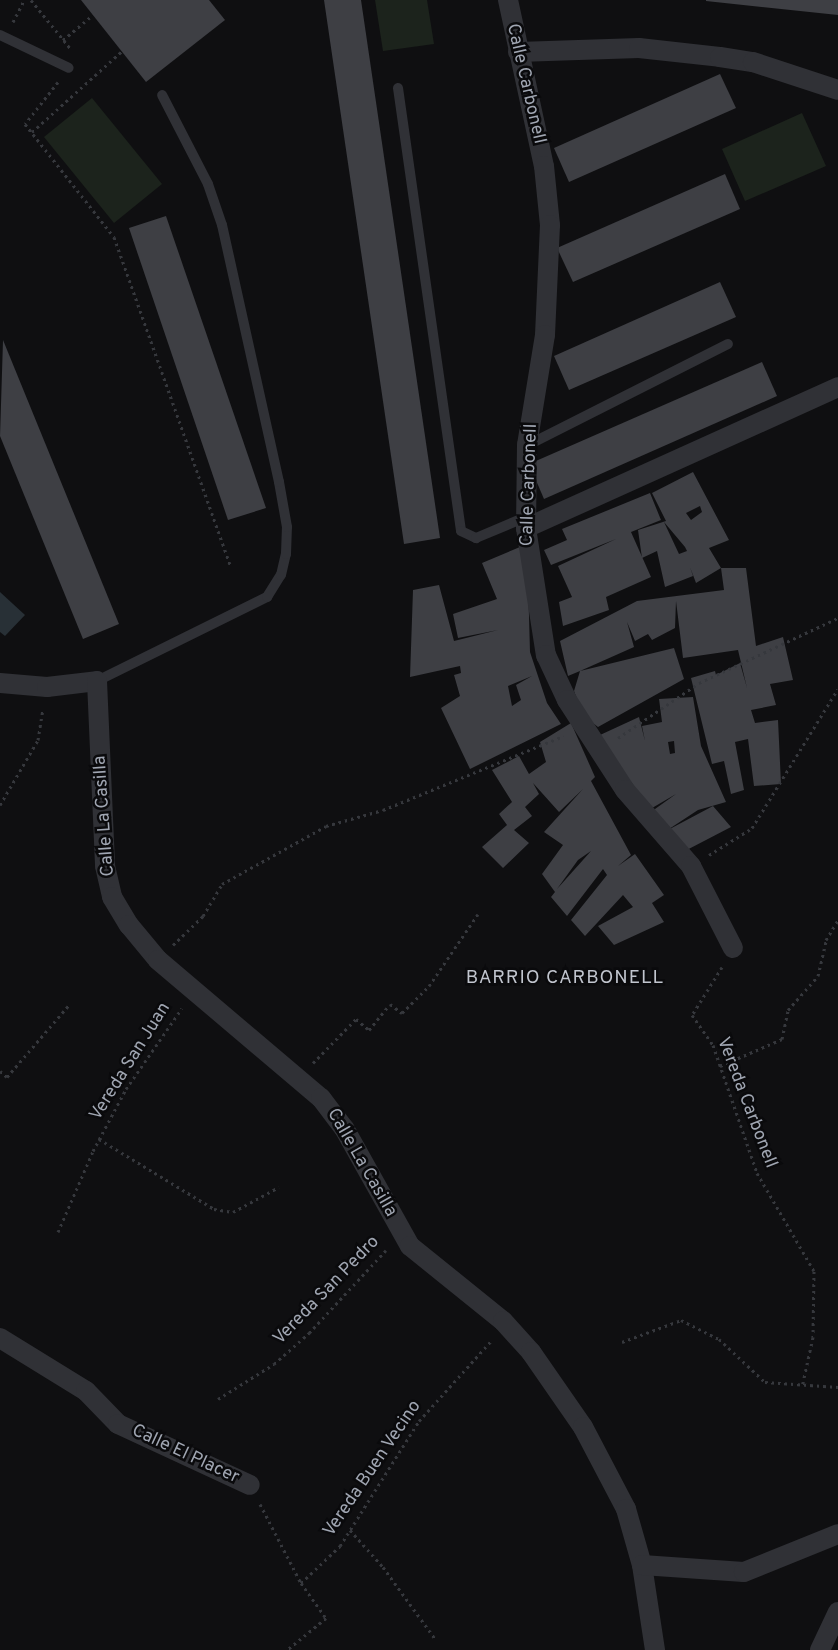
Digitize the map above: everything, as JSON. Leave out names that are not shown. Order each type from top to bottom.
[{"type":"street","name":"Calle Carbonell","points":[[508,0],[544,166],[550,225],[545,335],[527,445],[526,523],[546,655],[585,727],[625,790],[691,866],[734,948]]},
{"type":"street","points":[[518,52],[639,48],[720,57],[753,62],[838,90]]},
{"type":"street","points":[[526,523],[838,387]]},
{"type":"street","points":[[0,683],[47,687],[98,681]]},
{"type":"street","name":"Calle La Casilla","points":[[98,681],[105,866],[112,897],[158,960],[299,1077],[344,1128],[410,1246],[507,1324],[583,1428],[626,1510],[642,1565],[655,1650]]},
{"type":"street","name":"Calle El Placer","points":[[0,1338],[86,1391],[118,1424],[250,1485]]},
{"type":"street","points":[[642,1565],[744,1572],[838,1534]]},
{"type":"street","points":[[820,1650],[838,1612]]},
{"type":"lane","points":[[3,37],[69,68]]},
{"type":"lane","points":[[398,88],[461,531],[476,538],[526,523]]},
{"type":"lane","points":[[98,681],[267,597],[281,575],[286,554],[287,527],[279,482],[222,225],[208,184],[162,95]]},
{"type":"lane","points":[[527,445],[728,344]]},
{"type":"path","points":[[3,37],[24,0]]},
{"type":"path","points":[[31,0],[65,38],[75,54]]},
{"type":"path","points":[[65,38],[92,16]]},
{"type":"path","points":[[32,132],[120,52]]},
{"type":"path","points":[[69,68],[25,124],[114,237],[230,565]]},
{"type":"path","points":[[87,68],[93,76]]},
{"type":"path","points":[[599,750],[699,683],[838,618]]},
{"type":"path","points":[[0,805],[38,740],[47,687]]},
{"type":"path","points":[[691,866],[752,828],[838,689]]},
{"type":"path","points":[[158,960],[203,916],[222,884],[326,826],[383,810],[585,727]]},
{"type":"path","points":[[299,1077],[356,1019],[369,1030],[390,1004],[402,1013],[429,986],[478,914]]},
{"type":"path","points":[[720,1066],[782,1038],[788,1010],[818,976],[826,940],[838,920]]},
{"type":"path","name":"Vereda Carbonell","points":[[734,948],[692,1015],[720,1066],[757,1173],[814,1270],[813,1337],[802,1388]]},
{"type":"path","name":"Vereda San Juan","points":[[58,1232],[99,1139],[126,1089],[193,990]]},
{"type":"path","points":[[0,1071],[7,1077],[68,1006]]},
{"type":"path","points":[[99,1139],[214,1209],[233,1212],[279,1187]]},
{"type":"path","name":"Vereda San Pedro","points":[[218,1399],[274,1364],[309,1333],[402,1233]]},
{"type":"path","points":[[622,1342],[681,1320],[719,1339],[764,1382],[802,1388],[838,1387]]},
{"type":"path","name":"Vereda Buen Vecino","points":[[301,1583],[340,1546],[419,1421],[507,1324]]},
{"type":"path","points":[[250,1485],[301,1583],[326,1618],[287,1650]]},
{"type":"path","points":[[350,1530],[383,1567],[436,1640]]},
{"type":"shaded area","points":[[375,0],[427,0],[434,44],[383,51]]},
{"type":"shaded area","points":[[92,98],[162,184],[114,223],[44,137]]},
{"type":"shaded area","points":[[802,113],[826,166],[745,201],[722,149]]},
{"type":"shaded area","points":[[0,592],[25,615],[5,636],[0,632]]},
{"type":"building","points":[[81,0],[209,0],[225,20],[146,82]]},
{"type":"building","points":[[324,0],[361,0],[440,538],[404,544]]},
{"type":"building","points":[[838,0],[838,15],[706,1]]},
{"type":"building","points":[[720,74],[736,108],[569,182],[554,148]]},
{"type":"building","points":[[725,174],[740,209],[573,282],[557,248]]},
{"type":"building","points":[[166,216],[266,508],[228,520],[129,228]]},
{"type":"building","points":[[720,282],[736,317],[569,390],[554,356]]},
{"type":"building","points":[[3,340],[119,624],[83,639],[0,436]]},
{"type":"building","points":[[762,362],[777,396],[544,499],[529,464]]},
{"type":"building","points":[[693,472],[729,540],[709,548],[721,568],[696,583],[690,567],[693,576],[665,587],[657,551],[642,558],[638,530],[666,521],[652,493]],"holes":[[[700,506],[702,512],[691,520],[686,513]],[[664,522],[685,547],[687,551],[679,554]]]},
{"type":"building","points":[[650,493],[661,520],[631,532],[651,577],[606,597],[609,610],[563,626],[559,602],[572,597],[558,566],[616,539],[551,565],[544,550],[567,540],[562,529]]},
{"type":"building","points":[[527,544],[530,652],[547,703],[561,724],[470,769],[441,708],[460,696],[454,675],[461,673],[460,666],[410,677],[413,590],[439,585],[454,641],[498,630],[458,638],[453,614],[497,599],[482,563]],"holes":[[[532,676],[516,685],[521,700],[512,706],[508,686]]]},
{"type":"building","points":[[721,568],[746,568],[756,646],[783,637],[793,680],[770,684],[776,705],[751,710],[755,723],[778,720],[781,784],[754,786],[748,739],[735,742],[744,790],[731,794],[724,761],[712,764],[691,678],[715,671],[716,675],[740,663],[747,688],[738,650],[683,658],[676,601],[675,628],[652,640],[648,634],[635,641],[627,622],[634,647],[568,676],[560,641],[637,601],[724,590]]},
{"type":"building","points":[[674,648],[684,679],[598,727],[583,715],[574,691],[580,671]]},
{"type":"building","points":[[693,697],[701,746],[726,802],[698,810],[666,831],[713,806],[731,827],[681,853],[648,814],[676,794],[647,811],[600,735],[639,717],[645,741],[642,726],[662,722],[659,699]],"holes":[[[674,741],[675,753],[670,754],[668,742]]]},
{"type":"building","points":[[571,723],[595,777],[591,781],[631,855],[618,866],[635,854],[664,895],[652,903],[664,922],[614,945],[598,926],[633,907],[623,895],[585,936],[571,920],[607,875],[603,869],[567,916],[551,897],[555,892],[542,874],[563,845],[544,832],[583,789],[559,812],[533,783],[539,794],[525,807],[532,816],[514,830],[529,843],[503,868],[482,847],[507,825],[499,814],[512,802],[492,770],[519,756],[529,774],[546,762],[540,742]],"holes":[[[591,851],[557,889],[578,860]]]},
{"type":"district","name":"BARRIO CARBONELL","points":[[565,979]]}]
